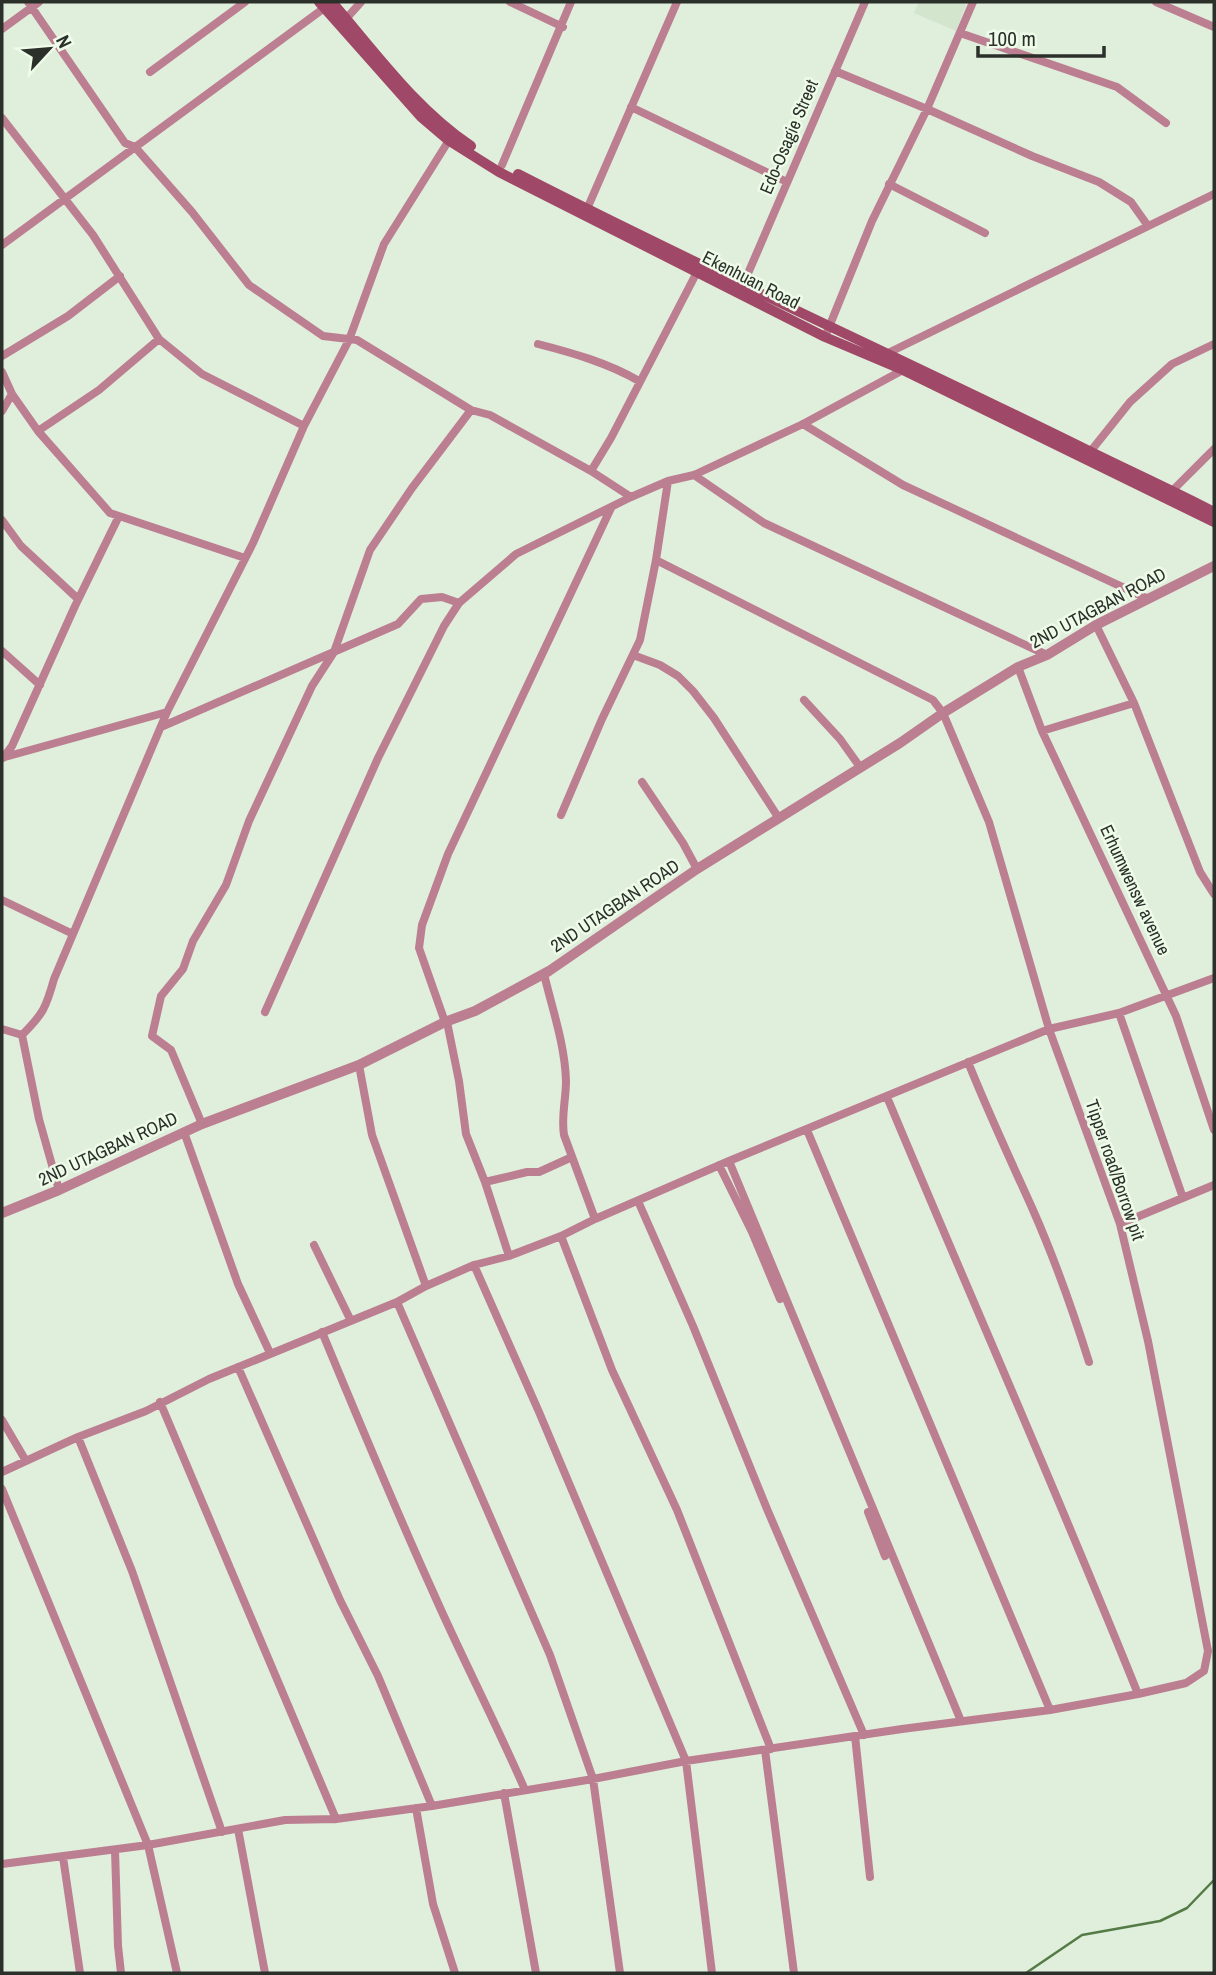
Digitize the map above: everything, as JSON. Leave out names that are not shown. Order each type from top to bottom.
[{"type":"main road","name":"Ekenhuan Road","points":[[327,3],[411,107],[499,172],[697,272],[827,332],[1214,522]]},
{"type":"main road","name":"Ekenhuan Road","points":[[450,137],[587,209],[743,285],[827,332],[888,353],[1214,512]]},
{"type":"street","points":[[150,72],[245,2]]},
{"type":"street","points":[[344,23],[361,2]]},
{"type":"street","points":[[510,2],[563,27]]},
{"type":"street","points":[[502,165],[571,2]]},
{"type":"street","points":[[587,209],[677,2]]},
{"type":"street","name":"Edo-Osagie Street","points":[[743,285],[864,2]]},
{"type":"street","points":[[827,332],[889,184],[927,109],[973,2]]},
{"type":"street","points":[[1156,2],[1214,27]]},
{"type":"street","points":[[2,29],[33,3],[125,143],[135,147],[192,212],[249,285],[323,336],[357,340],[471,410],[490,415],[591,471],[631,497]]},
{"type":"street","points":[[2,245],[327,3]]},
{"type":"street","points":[[960,33],[1116,87],[1166,122]]},
{"type":"street","points":[[835,71],[1099,182],[1131,202],[1148,226]]},
{"type":"street","points":[[631,107],[787,182]]},
{"type":"street","points":[[2,118],[65,197],[120,276],[159,339],[202,374],[304,426]]},
{"type":"street","points":[[22,1035],[37,1022],[47,1004],[54,979],[167,712],[245,558],[304,426],[349,340],[384,244],[450,137]]},
{"type":"street","points":[[889,184],[985,233]]},
{"type":"street","points":[[888,353],[1214,194]]},
{"type":"street","points":[[591,471],[697,272]]},
{"type":"street","points":[[2,356],[68,316],[120,276]]},
{"type":"street","points":[[38,430],[99,390],[159,339]]},
{"type":"street","points":[[538,344],[620,370],[639,381]]},
{"type":"street","points":[[1090,452],[1130,402],[1172,364],[1214,344]]},
{"type":"street","points":[[265,1012],[378,758],[458,603],[516,554],[631,497],[668,481],[694,475],[803,424],[903,370]]},
{"type":"street","points":[[2,372],[12,394],[38,430],[110,513],[245,558]]},
{"type":"street","points":[[2,411],[12,394]]},
{"type":"street","points":[[202,1124],[171,1050],[152,1036],[161,996],[183,969],[193,941],[226,885],[249,821],[312,686],[334,652],[370,550],[412,488],[471,410]]},
{"type":"street","points":[[803,424],[903,485],[1146,598]]},
{"type":"street","points":[[1173,490],[1214,449]]},
{"type":"street","points":[[694,475],[764,523],[1047,655]]},
{"type":"street","points":[[561,815],[640,640],[668,481]]},
{"type":"street","points":[[509,1256],[466,1134],[459,1080],[446,1022],[419,948],[422,925],[448,854],[611,508]]},
{"type":"street","points":[[2,758],[12,746],[78,599],[119,516]]},
{"type":"street","points":[[2,520],[21,546],[78,599]]},
{"type":"street","points":[[656,560],[933,700],[943,713]]},
{"type":"street","name":"2ND UTAGBAN ROAD","points":[[2,1213],[59,1190],[202,1124],[359,1065],[446,1022],[475,1011],[544,974],[697,869],[1018,667],[1047,655],[1146,598],[1214,566]]},
{"type":"street","points":[[161,727],[273,676],[398,624],[421,599],[442,597],[458,603]]},
{"type":"street","points":[[1096,625],[1134,703],[1200,872],[1214,894]]},
{"type":"street","points":[[2,651],[40,685]]},
{"type":"street","points":[[633,654],[660,665],[693,691],[714,718],[778,817]]},
{"type":"street","name":"Erhumwensw avenue","points":[[1018,667],[1042,731],[1176,1016],[1214,1130]]},
{"type":"street","points":[[804,700],[840,739],[860,767]]},
{"type":"street","points":[[1042,731],[1134,703]]},
{"type":"street","points":[[2,758],[167,712]]},
{"type":"street","name":"Tipper road/Borrow pit","points":[[943,713],[989,822],[1049,1029],[1120,1224],[1148,1341],[1208,1651],[1204,1671],[1186,1683],[1138,1694]]},
{"type":"street","points":[[642,782],[677,833],[697,869]]},
{"type":"street","points":[[2,900],[73,934]]},
{"type":"street","points":[[544,974],[561,1042],[566,1080],[562,1122],[572,1157],[596,1219]]},
{"type":"street","points":[[2,1472],[78,1437],[146,1411],[160,1402],[270,1353],[397,1302],[474,1265],[509,1256],[561,1236],[820,1122],[1049,1029],[1119,1013],[1214,978]]},
{"type":"street","points":[[1119,1013],[1183,1198]]},
{"type":"street","points":[[2,1030],[22,1035]]},
{"type":"street","points":[[22,1035],[39,1119],[59,1190]]},
{"type":"street","points":[[968,1062],[1066,1290],[1089,1362]]},
{"type":"street","points":[[359,1065],[372,1135],[426,1286]]},
{"type":"street","points":[[2,1864],[148,1845],[285,1820],[336,1819],[432,1806],[685,1761],[1049,1710],[1138,1694],[1071,1527],[887,1097]]},
{"type":"street","points":[[807,1130],[971,1520]]},
{"type":"street","points":[[807,1130],[1049,1710]]},
{"type":"street","points":[[184,1132],[237,1284],[270,1353]]},
{"type":"street","points":[[485,1182],[527,1172],[539,1172],[572,1157]]},
{"type":"street","points":[[729,1161],[961,1721]]},
{"type":"street","points":[[719,1165],[752,1232],[818,1384],[885,1556]]},
{"type":"street","points":[[1120,1224],[1214,1185]]},
{"type":"street","points":[[638,1201],[693,1326],[859,1736],[870,1877]]},
{"type":"street","points":[[561,1236],[612,1370],[677,1510],[768,1749],[794,1973]]},
{"type":"street","points":[[314,1245],[351,1321]]},
{"type":"street","points":[[474,1265],[545,1424],[685,1761],[712,1973]]},
{"type":"street","points":[[397,1302],[550,1655],[593,1779],[620,1973]]},
{"type":"street","points":[[322,1332],[432,1590],[525,1790]]},
{"type":"street","points":[[238,1367],[340,1600],[379,1676],[432,1806]]},
{"type":"street","points":[[160,1402],[336,1819]]},
{"type":"street","points":[[2,1420],[26,1461]]},
{"type":"street","points":[[78,1437],[132,1571],[222,1832]]},
{"type":"street","points":[[2,1489],[148,1845],[177,1973]]},
{"type":"street","points":[[504,1793],[536,1973]]},
{"type":"street","points":[[416,1808],[433,1903],[455,1973]]},
{"type":"street","points":[[238,1829],[265,1973]]},
{"type":"street","points":[[115,1850],[121,1973]]},
{"type":"street","points":[[63,1857],[80,1973]]},
{"type":"shaded area","points":[[919,2],[967,2],[956,31],[914,13]]},
{"type":"waterway","points":[[1026,1973],[1082,1935],[1160,1921],[1187,1908],[1214,1880]]}]
